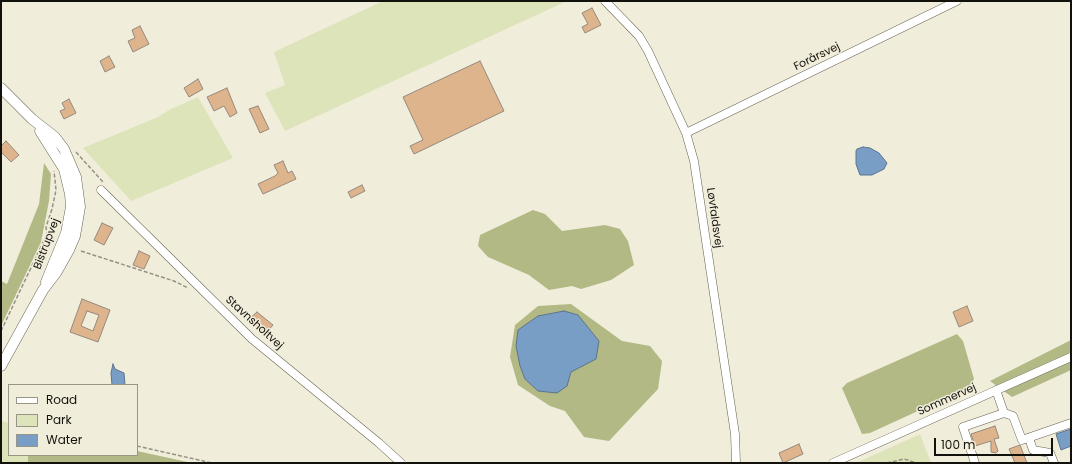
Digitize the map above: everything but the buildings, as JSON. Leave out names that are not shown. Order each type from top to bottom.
[{"type":"main road","name":"Bistrupvej","points":[[1,88],[32,119],[58,157],[64,169],[70,194],[71,207],[66,233],[43,290],[1,366]]},
{"type":"street","name":"Løvfaldsvej","points":[[604,1],[640,36],[686,133],[694,161],[735,434],[736,463]]},
{"type":"street","name":"Forårsvej","points":[[686,133],[957,1]]},
{"type":"street","name":"Stavnsholtvej","points":[[103,187],[252,338],[380,443],[401,463]]},
{"type":"street","name":"Sommervej","points":[[833,463],[1071,357]]},
{"type":"street","points":[[996,390],[1004,413]]},
{"type":"street","points":[[975,463],[963,427],[1004,413],[1013,416],[1022,440],[1071,423]]},
{"type":"street","points":[[1029,438],[1034,450],[1050,453],[1054,463]]},
{"type":"path","points":[[74,150],[103,187]]},
{"type":"path","points":[[1,330],[47,234],[46,227],[52,210],[56,190],[53,166]]},
{"type":"path","points":[[47,234],[55,238]]},
{"type":"path","points":[[81,251],[174,281],[192,291]]},
{"type":"path","points":[[138,446],[212,463]]},
{"type":"path","points":[[886,463],[904,459],[917,463]]},
{"type":"green space","points":[[383,1],[567,1],[285,131],[265,93],[285,85],[274,52]]},
{"type":"green space","points":[[198,97],[233,158],[131,201],[83,148],[158,117],[169,110]]},
{"type":"green space","points":[[44,163],[51,174],[49,201],[41,242],[1,326],[1,281],[7,284],[39,204]]},
{"type":"green space","points":[[533,210],[545,214],[562,231],[605,225],[620,229],[628,241],[634,265],[611,280],[581,289],[572,286],[549,290],[529,275],[488,257],[478,246],[480,235]]},
{"type":"green space","points":[[571,304],[622,341],[650,346],[662,361],[658,389],[609,441],[584,437],[565,411],[550,406],[518,385],[510,357],[515,325],[538,306]]},
{"type":"green space","points":[[957,334],[963,341],[974,379],[968,388],[870,433],[862,434],[842,388],[847,383]]},
{"type":"green space","points":[[1071,340],[1071,370],[1012,397],[990,381]]},
{"type":"green space","points":[[1,421],[8,423],[8,456],[28,456],[28,463],[1,463]]},
{"type":"green space","points":[[920,434],[931,463],[856,463]]},
{"type":"green space","points":[[138,451],[192,463],[28,463],[28,456],[138,456]]},
{"type":"water","points":[[863,147],[870,148],[879,153],[887,163],[884,169],[872,175],[860,175],[856,164],[856,151],[857,149]]},
{"type":"water","points":[[564,311],[578,315],[599,341],[596,359],[571,372],[567,386],[557,393],[538,391],[525,379],[520,366],[516,346],[518,330],[538,316]]},
{"type":"water","points":[[113,364],[115,369],[124,373],[125,384],[112,384],[111,373]]},
{"type":"water","points":[[1071,429],[1071,446],[1061,450],[1056,434]]}]
